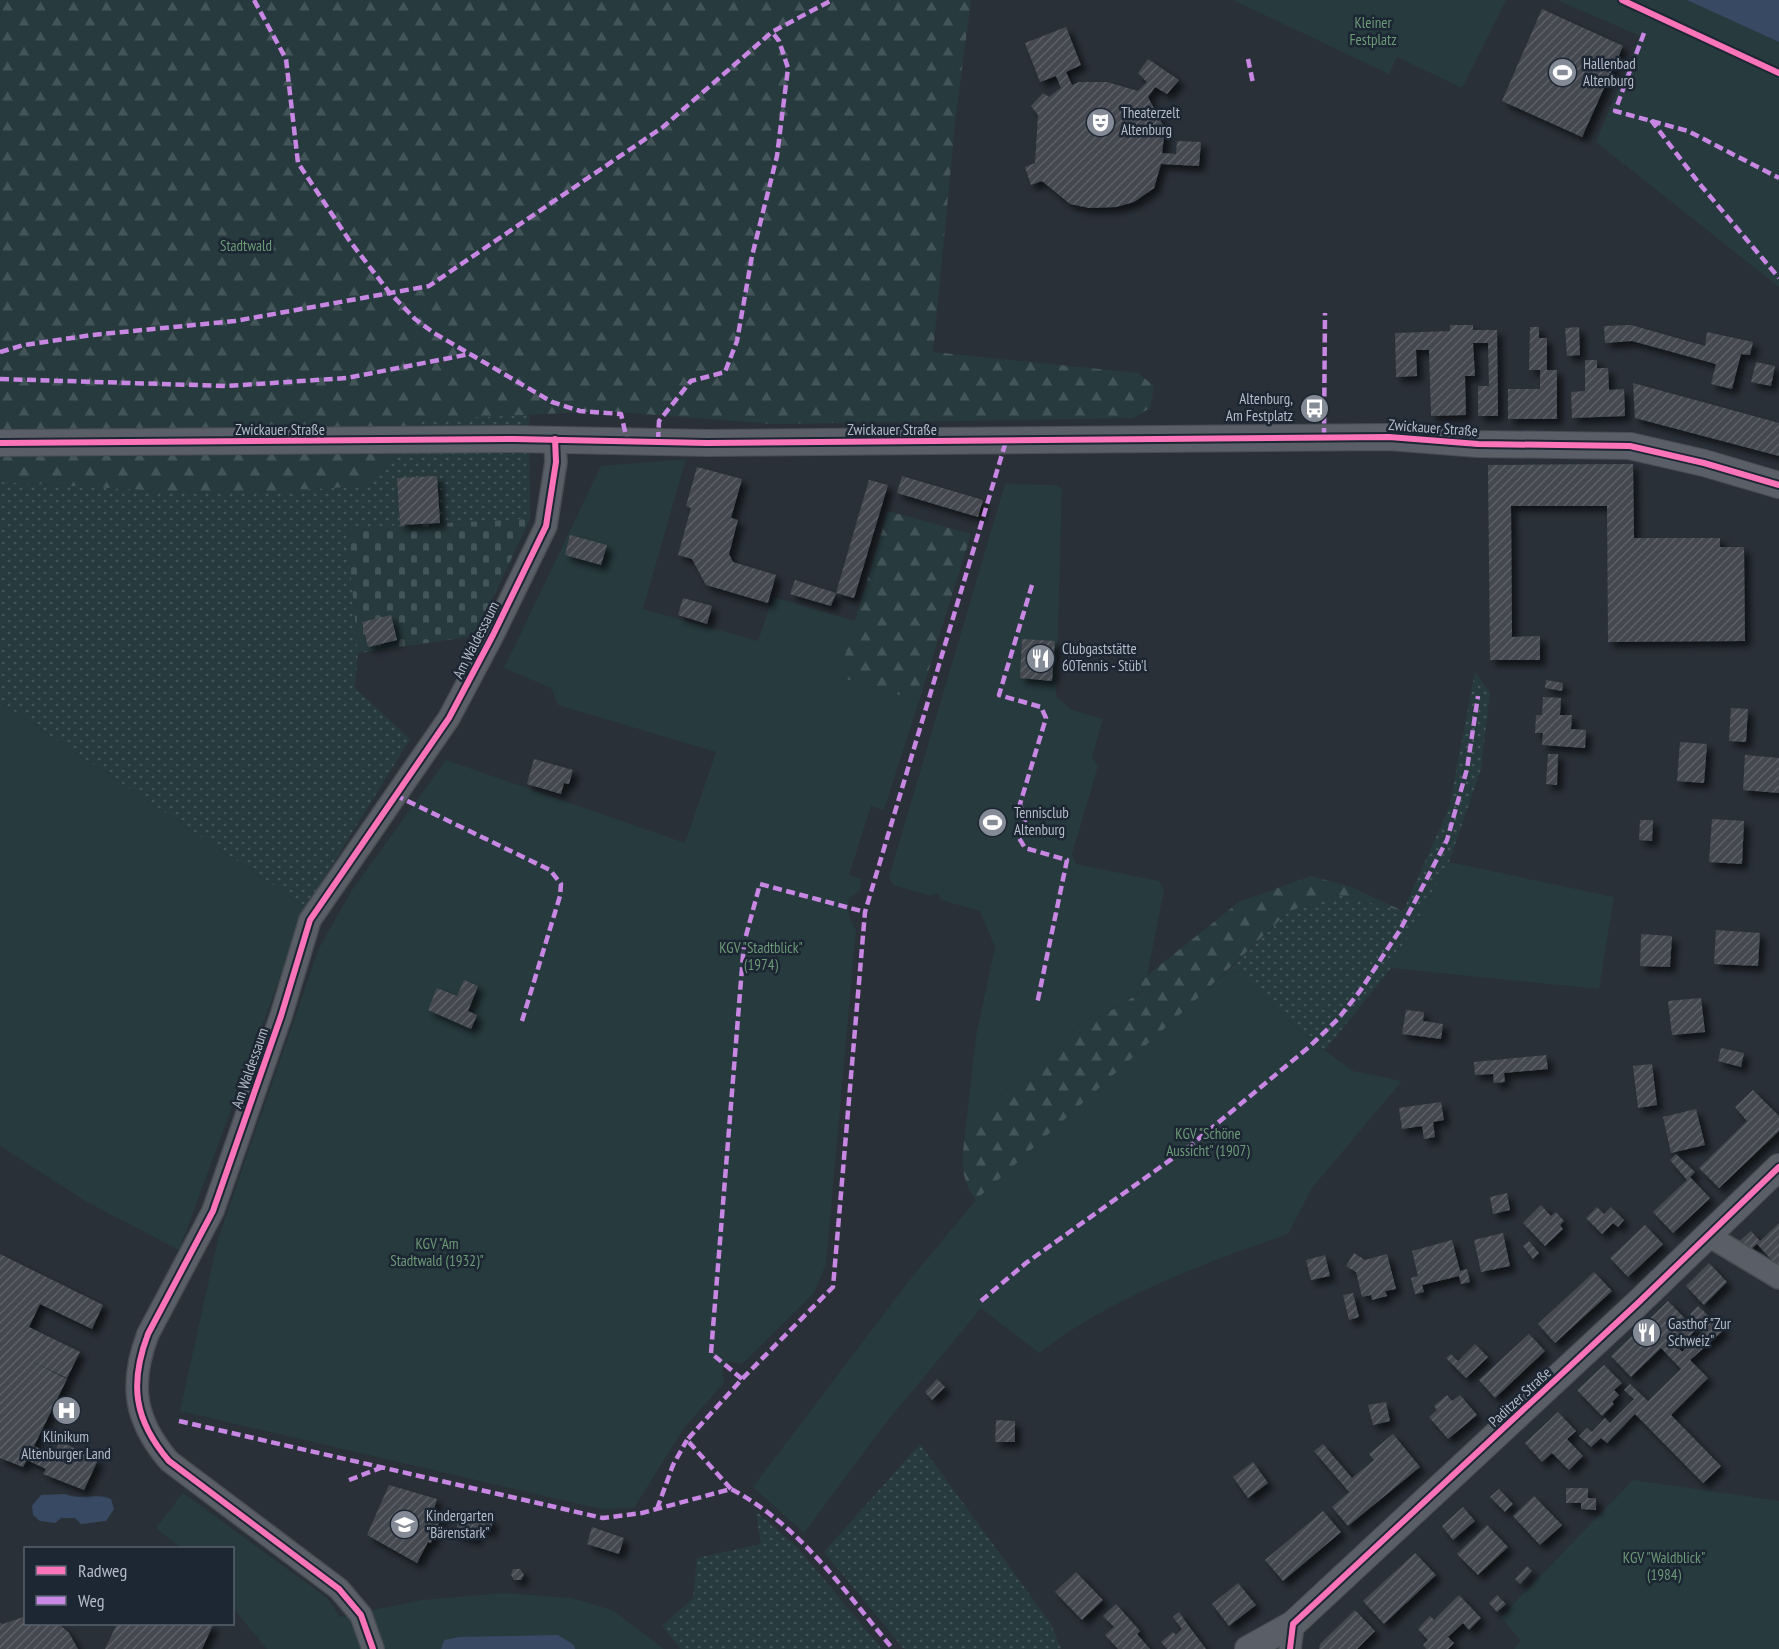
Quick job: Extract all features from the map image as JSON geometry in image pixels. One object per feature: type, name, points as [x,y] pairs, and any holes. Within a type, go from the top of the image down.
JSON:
[{"type":"street","name":"Zwickauer Straße","points":[[0,443],[555,439],[707,443],[1369,437],[1478,444],[1630,446],[1694,460],[1779,485]]},
{"type":"street","name":"Am Waldessaum","points":[[373,1649],[361,1616],[339,1589],[169,1461],[152,1441],[139,1410],[136,1376],[140,1354],[148,1334],[213,1211],[281,1016],[310,920],[449,718],[493,635],[546,526],[556,462],[555,439]]},
{"type":"street","name":"Paditzer Straße","points":[[1248,1649],[1292,1636],[1779,1167]]},
{"type":"street","points":[[1709,1236],[1779,1278]]},
{"type":"green space","name":"Stadtwald","points":[[0,0],[971,0],[956,114],[933,352],[1138,373],[1154,386],[1150,408],[1133,418],[773,424],[605,411],[422,420],[367,486],[218,494],[0,482]]},
{"type":"green space","name":"Kleiner Festplatz","points":[[1233,0],[1506,0],[1462,88],[1397,57],[1389,74]]},
{"type":"green space","points":[[1557,0],[1779,0],[1779,287],[1596,142],[1640,36]]},
{"type":"green space","points":[[529,414],[530,519],[440,523],[397,478],[400,525],[347,531],[358,653],[355,688],[410,739],[306,907],[0,702],[0,482],[218,494],[367,486],[422,420]]},
{"type":"green space","name":"KGV \"Am Stadtwald (1932)\"","points":[[686,459],[643,609],[758,641],[773,597],[855,621],[839,677],[919,701],[884,810],[871,806],[849,875],[861,879],[860,891],[849,898],[849,915],[856,930],[826,1264],[814,1293],[742,1364],[729,1361],[722,1368],[724,1383],[684,1428],[634,1508],[604,1509],[583,1505],[180,1411],[218,1239],[319,948],[352,890],[446,760],[685,843],[716,752],[558,705],[551,688],[504,668],[601,466]]},
{"type":"green space","name":"Tennisclub Altenburg","points":[[1005,484],[1057,485],[1062,489],[1056,696],[1072,710],[1103,719],[1092,757],[1098,766],[1072,854],[1076,864],[1159,881],[1164,889],[1147,977],[1139,982],[1143,990],[1097,1019],[1085,1020],[966,1125],[976,1037],[995,947],[980,911],[941,900],[938,893],[931,896],[893,885],[889,877]]},
{"type":"green space","points":[[888,511],[971,534],[919,701],[838,677]]},
{"type":"green space","points":[[530,519],[475,636],[358,653],[347,530],[400,525]]},
{"type":"green space","points":[[1475,672],[1490,693],[1481,769],[1449,862],[1391,968],[1325,1050],[1304,1035],[1232,967],[1289,911],[1338,895],[1403,911],[1449,808]]},
{"type":"green space","points":[[0,702],[306,907],[179,1250],[87,1202],[0,1146]]},
{"type":"green space","points":[[1449,862],[1614,897],[1599,989],[1391,968]]},
{"type":"green space","points":[[1311,876],[1351,887],[1403,911],[1338,895],[1289,911],[1148,1046],[976,1200],[966,1182],[964,1173],[966,1125],[1085,1020],[1097,1019],[1143,991],[1139,982],[1239,902]]},
{"type":"green space","name":"KGV \"Schöne Aussicht\" (1907)","points":[[1232,967],[1304,1035],[1353,1071],[1402,1081],[1312,1188],[1288,1234],[1223,1257],[1127,1299],[1067,1333],[1039,1353],[981,1308],[885,1424],[804,1533],[753,1487],[912,1277],[976,1200]]},
{"type":"green space","points":[[920,1444],[1051,1624],[1061,1649],[904,1649],[824,1552]]},
{"type":"green space","name":"KGV \"Waldblick\" (1984)","points":[[1633,1480],[1779,1501],[1779,1649],[1514,1649],[1521,1641],[1501,1617]]},
{"type":"green space","points":[[183,1493],[327,1598],[340,1617],[422,1600],[505,1593],[571,1598],[612,1610],[664,1649],[267,1649],[234,1609],[234,1547],[180,1547],[156,1528]]},
{"type":"green space","points":[[756,1511],[796,1546],[882,1649],[681,1649],[662,1626],[693,1598],[697,1558],[761,1544]]},
{"type":"water","points":[[1687,0],[1779,0],[1779,42]]},
{"type":"water","points":[[65,1494],[78,1497],[105,1497],[111,1499],[114,1509],[106,1521],[81,1524],[75,1518],[61,1518],[55,1523],[40,1521],[33,1515],[32,1506],[41,1495]]},
{"type":"water","points":[[558,1635],[574,1645],[575,1649],[441,1649],[444,1640],[459,1637]]},
{"type":"building","name":"Hallenbad Altenburg","points":[[1542,9],[1623,46],[1582,137],[1502,101]]},
{"type":"building","name":"Theaterzelt Altenburg","points":[[1066,27],[1081,65],[1066,72],[1072,85],[1079,82],[1107,82],[1138,91],[1147,82],[1138,73],[1148,59],[1179,80],[1167,94],[1155,87],[1148,97],[1165,129],[1162,153],[1176,154],[1177,141],[1201,142],[1199,166],[1161,164],[1154,188],[1134,202],[1116,207],[1089,208],[1070,204],[1042,181],[1031,185],[1025,167],[1035,163],[1038,115],[1031,106],[1043,93],[1049,97],[1061,88],[1056,76],[1040,82],[1025,43]]},
{"type":"building","points":[[1450,325],[1473,325],[1473,330],[1497,330],[1498,416],[1478,416],[1478,386],[1489,386],[1488,343],[1473,343],[1475,376],[1465,376],[1466,415],[1431,416],[1429,350],[1416,350],[1417,376],[1396,377],[1395,333],[1450,331]]},
{"type":"building","points":[[1631,325],[1705,346],[1707,332],[1753,342],[1750,355],[1741,354],[1732,389],[1711,384],[1716,364],[1632,341],[1605,343],[1604,326]]},
{"type":"building","points":[[1530,327],[1539,327],[1539,338],[1547,338],[1547,370],[1557,370],[1557,419],[1508,419],[1508,389],[1540,389],[1540,370],[1529,370]]},
{"type":"building","points":[[1579,327],[1580,355],[1567,356],[1565,328]]},
{"type":"building","points":[[1585,360],[1597,360],[1597,368],[1608,368],[1609,390],[1624,389],[1625,416],[1572,418],[1571,392],[1585,391]]},
{"type":"building","points":[[1756,362],[1775,366],[1771,386],[1751,382]]},
{"type":"building","points":[[1633,383],[1779,423],[1779,456],[1635,418]]},
{"type":"building","points":[[1633,464],[1634,538],[1720,538],[1720,547],[1744,547],[1745,641],[1608,642],[1607,506],[1511,506],[1512,637],[1540,636],[1540,660],[1490,660],[1488,465]]},
{"type":"building","points":[[697,467],[742,479],[731,518],[738,520],[729,554],[733,562],[776,575],[768,603],[706,585],[692,559],[678,555],[691,508],[686,506]]},
{"type":"building","points":[[437,476],[440,523],[400,525],[397,478]]},
{"type":"building","points":[[902,476],[983,500],[978,517],[897,493]]},
{"type":"building","points":[[869,480],[888,485],[854,598],[836,593]]},
{"type":"building","points":[[570,535],[607,545],[601,565],[565,555]]},
{"type":"building","points":[[795,580],[836,593],[831,606],[790,594]]},
{"type":"building","points":[[683,598],[712,606],[707,624],[678,615]]},
{"type":"building","points":[[391,615],[397,640],[368,647],[362,622]]},
{"type":"building","points":[[1022,639],[1055,641],[1052,681],[1020,678]]},
{"type":"building","points":[[1546,680],[1563,683],[1562,691],[1545,688]]},
{"type":"building","points":[[1543,697],[1561,698],[1560,715],[1572,715],[1571,729],[1586,730],[1585,748],[1542,745],[1543,733],[1535,733],[1536,715],[1542,715]]},
{"type":"building","points":[[1731,708],[1748,709],[1746,742],[1729,741]]},
{"type":"building","points":[[1680,742],[1707,744],[1704,783],[1677,781]]},
{"type":"building","points":[[1548,754],[1558,754],[1557,785],[1546,784]]},
{"type":"building","points":[[1745,755],[1779,758],[1779,793],[1743,790]]},
{"type":"building","points":[[534,759],[573,770],[569,784],[564,783],[561,794],[527,784]]},
{"type":"building","points":[[1712,819],[1744,821],[1742,864],[1709,862]]},
{"type":"building","points":[[1640,820],[1653,820],[1652,841],[1639,840]]},
{"type":"building","points":[[1716,930],[1760,933],[1758,966],[1714,964]]},
{"type":"building","points":[[1641,934],[1672,936],[1670,967],[1640,966]]},
{"type":"building","points":[[464,980],[478,986],[468,1011],[477,1015],[471,1029],[428,1010],[437,988],[457,996]]},
{"type":"building","points":[[1701,998],[1705,1032],[1672,1035],[1668,1001]]},
{"type":"building","points":[[1406,1010],[1424,1012],[1423,1021],[1443,1024],[1441,1039],[1402,1034]]},
{"type":"building","points":[[1721,1048],[1744,1053],[1741,1067],[1718,1061]]},
{"type":"building","points":[[1546,1055],[1548,1069],[1504,1073],[1505,1082],[1494,1083],[1493,1074],[1475,1075],[1474,1062]]},
{"type":"building","points":[[1652,1064],[1657,1105],[1638,1108],[1633,1066]]},
{"type":"building","points":[[1753,1090],[1779,1116],[1779,1131],[1719,1188],[1699,1168],[1747,1121],[1735,1107]]},
{"type":"building","points":[[1441,1102],[1444,1120],[1433,1122],[1435,1137],[1424,1139],[1422,1126],[1402,1129],[1399,1108]]},
{"type":"building","points":[[1696,1109],[1705,1145],[1671,1153],[1663,1117]]},
{"type":"building","points":[[1676,1154],[1695,1172],[1690,1177],[1710,1198],[1673,1233],[1653,1212],[1687,1180],[1670,1160]]},
{"type":"building","points":[[1507,1193],[1510,1210],[1493,1214],[1490,1197]]},
{"type":"building","points":[[1541,1205],[1551,1216],[1556,1212],[1564,1221],[1560,1225],[1563,1229],[1545,1246],[1523,1223]]},
{"type":"building","points":[[1597,1207],[1604,1214],[1611,1207],[1624,1220],[1618,1227],[1613,1223],[1602,1234],[1586,1218]]},
{"type":"building","points":[[1779,1223],[1779,1268],[1757,1244],[1749,1251],[1737,1243],[1751,1231],[1760,1241]]},
{"type":"building","points":[[1645,1225],[1663,1244],[1628,1277],[1610,1258]]},
{"type":"building","points":[[1503,1233],[1510,1266],[1481,1272],[1474,1240]]},
{"type":"building","points":[[1452,1240],[1460,1271],[1467,1269],[1470,1282],[1461,1284],[1459,1276],[1422,1285],[1424,1292],[1415,1294],[1411,1278],[1418,1276],[1412,1251]]},
{"type":"building","points":[[1529,1241],[1539,1253],[1533,1259],[1523,1246]]},
{"type":"building","points":[[1354,1253],[1365,1260],[1387,1254],[1396,1289],[1385,1291],[1387,1296],[1372,1300],[1371,1295],[1362,1297],[1356,1272],[1346,1266]]},
{"type":"building","points":[[0,1254],[103,1305],[92,1329],[40,1304],[29,1327],[80,1352],[67,1378],[29,1360],[67,1379],[34,1446],[53,1455],[60,1441],[98,1460],[84,1490],[43,1474],[46,1469],[27,1460],[23,1467],[0,1458]]},
{"type":"building","points":[[1325,1255],[1330,1276],[1311,1280],[1306,1260]]},
{"type":"building","points":[[1709,1263],[1727,1282],[1704,1305],[1686,1286]]},
{"type":"building","points":[[1594,1272],[1612,1291],[1555,1343],[1538,1324]]},
{"type":"building","points":[[1353,1293],[1359,1317],[1349,1320],[1343,1295]]},
{"type":"building","points":[[1668,1301],[1696,1330],[1678,1347],[1682,1352],[1705,1329],[1690,1314],[1698,1306],[1724,1330],[1690,1360],[1708,1378],[1671,1415],[1721,1466],[1703,1483],[1635,1414],[1607,1443],[1601,1438],[1591,1447],[1579,1436],[1587,1428],[1592,1432],[1605,1418],[1610,1423],[1634,1399],[1624,1390],[1630,1384],[1648,1401],[1681,1369],[1661,1348],[1631,1377],[1611,1356]]},
{"type":"building","points":[[1529,1334],[1545,1351],[1495,1398],[1479,1380]]},
{"type":"building","points":[[1475,1344],[1488,1357],[1466,1378],[1446,1358],[1451,1354],[1458,1361]]},
{"type":"building","points":[[1604,1365],[1622,1383],[1614,1390],[1619,1395],[1612,1402],[1614,1404],[1602,1416],[1577,1390]]},
{"type":"building","points":[[937,1379],[945,1387],[932,1400],[925,1392]]},
{"type":"building","points":[[1447,1395],[1452,1401],[1460,1395],[1477,1415],[1448,1439],[1429,1417],[1437,1410],[1434,1406]]},
{"type":"building","points":[[1386,1402],[1390,1421],[1373,1425],[1368,1405]]},
{"type":"building","points":[[1558,1412],[1576,1431],[1567,1439],[1583,1456],[1569,1470],[1552,1453],[1542,1462],[1525,1443]]},
{"type":"building","points":[[996,1420],[1015,1421],[1015,1442],[995,1442]]},
{"type":"building","points":[[1393,1434],[1420,1467],[1348,1526],[1332,1507],[1349,1492],[1314,1451],[1323,1444],[1352,1478],[1374,1460],[1369,1454]]},
{"type":"building","points":[[1253,1462],[1268,1483],[1248,1498],[1233,1477]]},
{"type":"building","name":"Kindergarten \"Bärenstark\"","points":[[389,1485],[437,1499],[433,1512],[442,1515],[431,1543],[428,1542],[417,1563],[367,1535]]},
{"type":"building","points":[[1566,1488],[1588,1488],[1588,1498],[1596,1498],[1596,1510],[1581,1509],[1581,1503],[1566,1503]]},
{"type":"building","points":[[1499,1489],[1513,1504],[1505,1512],[1490,1497]]},
{"type":"building","points":[[1534,1496],[1562,1525],[1540,1545],[1513,1516]]},
{"type":"building","points":[[1463,1507],[1475,1521],[1453,1540],[1442,1526]]},
{"type":"building","points":[[461,1511],[493,1520],[490,1532],[479,1529],[476,1540],[455,1534]]},
{"type":"building","points":[[1323,1511],[1341,1532],[1283,1581],[1265,1560]]},
{"type":"building","points":[[1487,1525],[1508,1547],[1478,1575],[1457,1554]]},
{"type":"building","points":[[592,1527],[624,1538],[619,1554],[587,1544]]},
{"type":"building","points":[[1415,1553],[1436,1575],[1384,1624],[1363,1601]]},
{"type":"building","points":[[1527,1566],[1532,1571],[1520,1584],[1515,1579]]},
{"type":"building","points":[[513,1569],[520,1569],[524,1575],[521,1580],[514,1580],[511,1575]]},
{"type":"building","points":[[1076,1572],[1103,1600],[1082,1620],[1055,1592]]},
{"type":"building","points":[[1238,1583],[1256,1605],[1229,1626],[1212,1604]]},
{"type":"building","points":[[1459,1595],[1481,1618],[1469,1630],[1463,1623],[1448,1637],[1454,1643],[1448,1649],[1426,1649],[1423,1645],[1428,1640],[1418,1629],[1430,1616],[1434,1620]]},
{"type":"building","points":[[1497,1595],[1506,1604],[1497,1612],[1489,1603]]},
{"type":"building","points":[[1116,1604],[1140,1631],[1137,1634],[1150,1649],[1118,1649],[1105,1635],[1114,1627],[1103,1616]]},
{"type":"building","points":[[1355,1610],[1375,1631],[1357,1649],[1319,1649],[1320,1644]]},
{"type":"building","points":[[1179,1612],[1206,1649],[1167,1649],[1161,1642],[1173,1632],[1176,1635],[1182,1629],[1173,1617]]},
{"type":"building","points":[[24,1617],[24,1625],[60,1625],[69,1633],[78,1649],[0,1649],[0,1623]]},
{"type":"building","points":[[117,1625],[213,1625],[202,1649],[105,1649]]},
{"type":"marked path","points":[[254,0],[286,59],[298,163],[349,240],[389,292],[415,319],[434,333],[552,402],[580,411],[621,414],[627,440]]},
{"type":"marked path","points":[[0,352],[24,345],[92,335],[235,321],[429,286],[663,127],[772,32],[832,0]]},
{"type":"marked path","points":[[658,441],[659,421],[691,381],[725,372],[737,341],[752,256],[777,156],[788,68],[779,41],[772,32]]},
{"type":"marked path","points":[[1644,33],[1615,111],[1688,131],[1779,178]]},
{"type":"marked path","points":[[1248,59],[1253,83]]},
{"type":"marked path","points":[[1651,120],[1698,182],[1779,278]]},
{"type":"marked path","points":[[1324,437],[1325,313]]},
{"type":"marked path","points":[[0,379],[227,386],[347,378],[470,354]]},
{"type":"marked path","points":[[731,1489],[687,1440],[742,1379],[833,1287],[865,912],[1006,441]]},
{"type":"marked path","points":[[1032,585],[999,695],[1041,707],[1046,718],[1020,804],[1025,820],[1019,838],[1025,848],[1067,860],[1037,1004]]},
{"type":"marked path","points":[[981,1301],[1026,1263],[1190,1146],[1309,1047],[1338,1019],[1360,991],[1400,930],[1447,840],[1467,769],[1478,696]]},
{"type":"marked path","points":[[395,795],[550,870],[561,884],[560,896],[522,1021]]},
{"type":"marked path","points":[[742,1379],[711,1353],[744,943],[760,884],[865,912]]},
{"type":"marked path","points":[[179,1421],[603,1518],[642,1513],[731,1489],[756,1504],[800,1540],[893,1649]]},
{"type":"marked path","points":[[657,1509],[673,1465],[687,1440]]},
{"type":"marked path","points":[[349,1480],[383,1467]]},
{"type":"cycle path","points":[[1622,0],[1779,73]]},
{"type":"cycle path","points":[[0,443],[514,439],[707,443],[1389,437],[1478,444],[1630,446],[1704,463],[1779,485]]},
{"type":"cycle path","points":[[373,1649],[361,1615],[339,1589],[169,1461],[157,1446],[142,1416],[138,1401],[138,1369],[148,1334],[213,1211],[281,1016],[310,920],[449,718],[493,635],[546,526],[556,462],[555,439]]},
{"type":"cycle path","points":[[1290,1649],[1293,1624],[1639,1302],[1779,1167]]},
{"type":"place","name":"Hallenbad Altenburg","points":[[1562,73]]},
{"type":"place","name":"Theaterzelt Altenburg","points":[[1100,122]]},
{"type":"place","name":"Altenburg, Am Festplatz","points":[[1314,408]]},
{"type":"place","name":"Clubgaststätte 60Tennis - Stüb'l","points":[[1041,658]]},
{"type":"place","name":"Tennisclub Altenburg","points":[[993,822]]},
{"type":"place","name":"Gasthof \"Zur Schweiz\"","points":[[1647,1333]]},
{"type":"place","name":"Klinikum Altenburger Land","points":[[66,1410]]},
{"type":"place","name":"Kindergarten \"Bärenstark\"","points":[[405,1525]]},
{"type":"park label","name":"KGV \"Stadtblick\" (1974)","points":[[761,956]]}]
